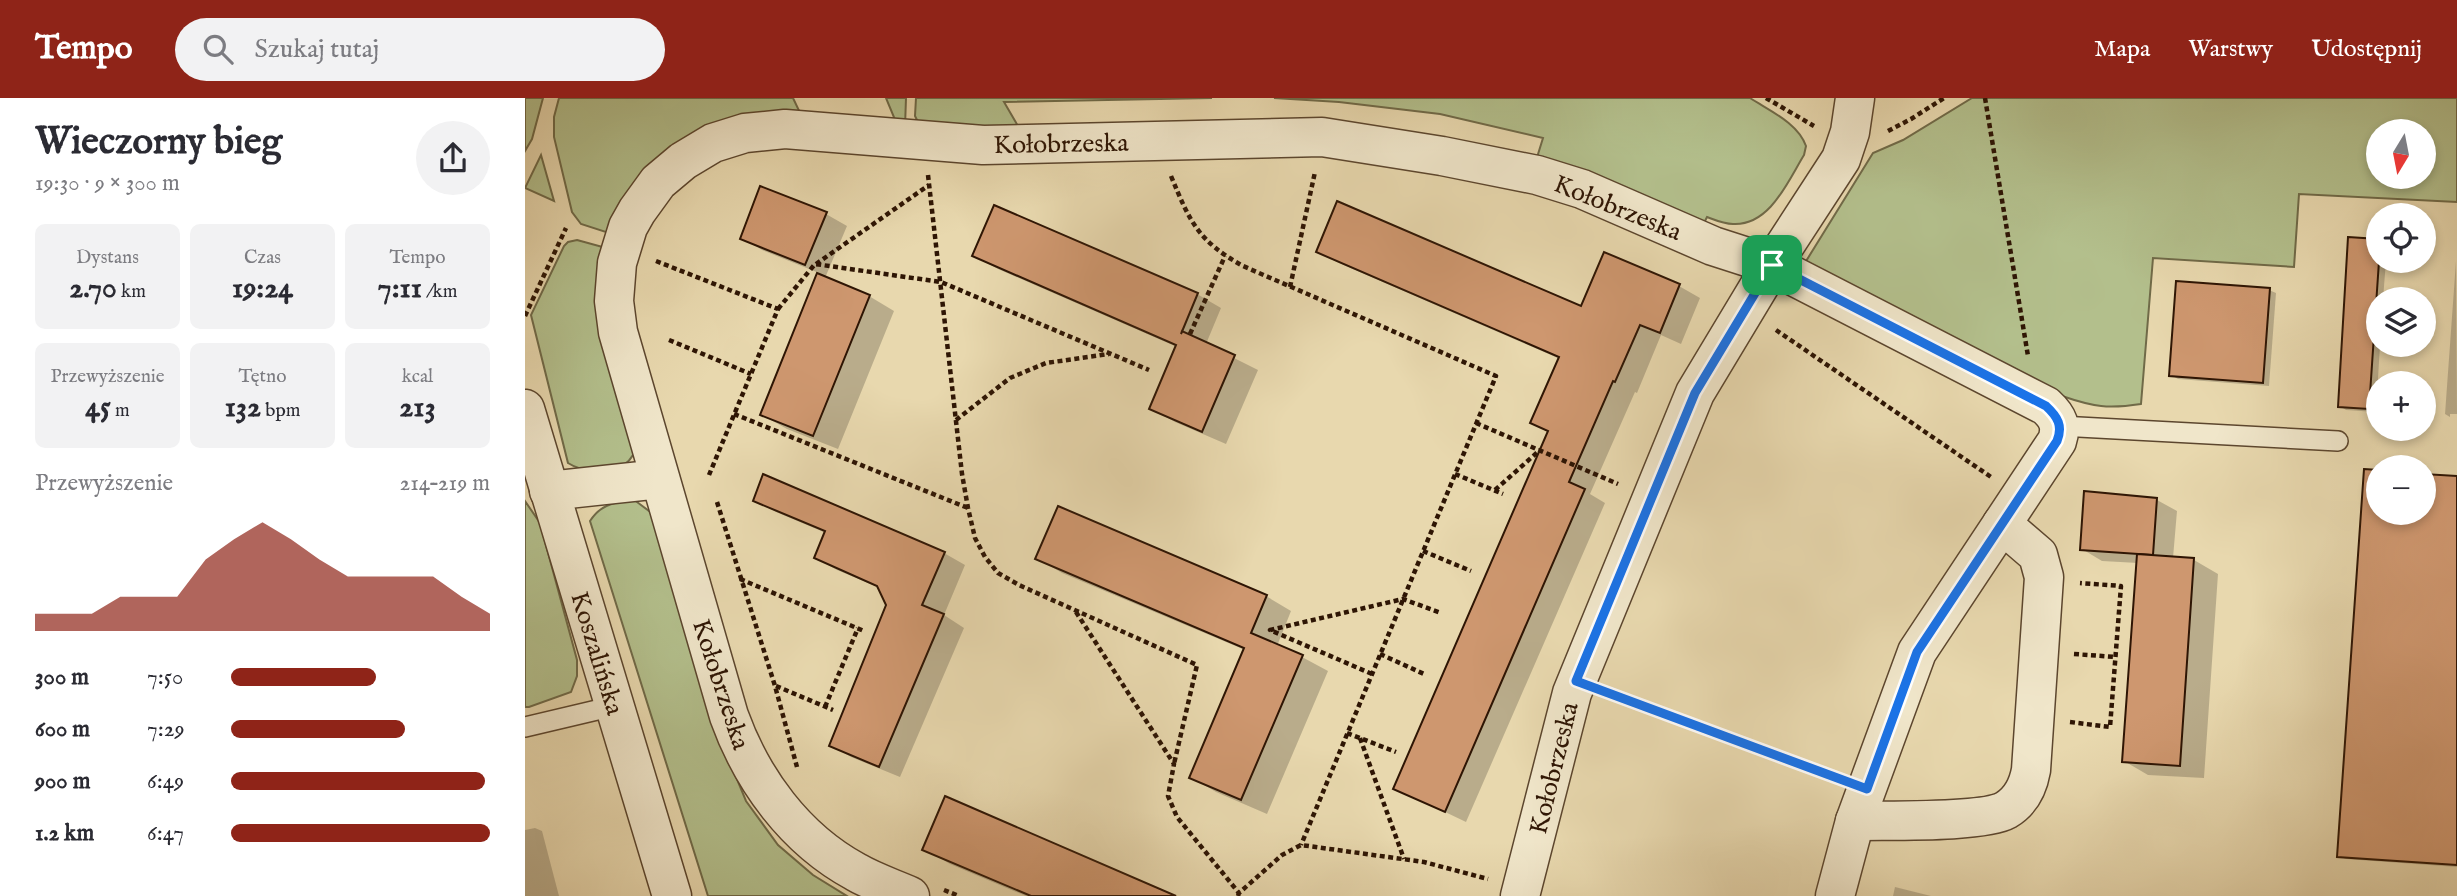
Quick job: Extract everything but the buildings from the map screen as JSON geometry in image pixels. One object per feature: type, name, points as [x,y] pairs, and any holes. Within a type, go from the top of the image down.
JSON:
[{"type":"street","name":"Kołobrzeska","points":[[1509,889],[1576,681],[1695,393],[1772,265],[1841,159],[1850,132],[1855,98]]},
{"type":"street","name":"Kołobrzeska","points":[[924,891],[857,873],[835,859],[790,820],[751,767],[729,716],[618,332],[614,301],[617,263],[628,227],[641,204],[670,170],[713,143],[745,133],[785,130],[983,145],[1322,137],[1371,143],[1537,175],[1582,189],[1713,246],[1772,265],[2046,406],[2060,426]]},
{"type":"street","name":"Koszalińska","points":[[527,425],[671,896]]},
{"type":"street","points":[[1835,896],[1861,805],[1917,652],[2057,441],[2060,426]]},
{"type":"street","points":[[549,491],[660,479]]},
{"type":"street","points":[[1861,805],[1993,815],[2014,804],[2024,792],[2031,770],[2044,577],[2043,565],[2011,510]]},
{"type":"lane","points":[[2060,426],[2338,441]]},
{"type":"lane","points":[[525,727],[614,706]]},
{"type":"path","points":[[1985,98],[2031,371],[2020,393]]},
{"type":"path","points":[[1290,287],[1316,170]]},
{"type":"path","points":[[1168,171],[1188,218],[1203,239],[1225,256],[1496,376],[1301,845]]},
{"type":"path","points":[[928,172],[956,420],[968,508],[975,538],[998,573],[1197,666],[1168,796],[1177,817],[1238,894],[1282,855],[1301,845],[1424,862],[1509,889]]},
{"type":"path","points":[[709,475],[778,309],[815,264],[930,184]]},
{"type":"path","points":[[525,316],[566,228]]},
{"type":"path","points":[[1190,334],[1225,256]]},
{"type":"path","points":[[655,261],[778,309]]},
{"type":"path","points":[[815,264],[940,282],[1149,370]]},
{"type":"path","points":[[1745,309],[2011,510]]},
{"type":"path","points":[[669,340],[751,374]]},
{"type":"path","points":[[956,420],[1010,378],[1046,363],[1110,354]]},
{"type":"path","points":[[734,414],[968,508]]},
{"type":"path","points":[[1476,423],[1651,498]]},
{"type":"path","points":[[1495,490],[1541,450]]},
{"type":"path","points":[[1455,474],[1503,494]]},
{"type":"path","points":[[717,502],[775,686],[799,773]]},
{"type":"path","points":[[1423,551],[1471,571]]},
{"type":"path","points":[[740,579],[861,630],[825,707]]},
{"type":"path","points":[[2060,722],[2110,727],[2120,586],[2073,583]]},
{"type":"path","points":[[1372,674],[1270,630],[1403,599],[1441,613]]},
{"type":"path","points":[[1075,611],[1174,764]]},
{"type":"path","points":[[2066,653],[2115,657]]},
{"type":"path","points":[[1380,654],[1424,674]]},
{"type":"path","points":[[1576,681],[1861,805]]},
{"type":"path","points":[[775,686],[833,710]]},
{"type":"path","points":[[1347,733],[1396,752]]},
{"type":"path","points":[[1360,738],[1405,859]]},
{"type":"path","points":[[924,891],[959,896]]},
{"type":"green space","points":[[525,98],[543,98],[532,139],[525,151]]},
{"type":"green space","points":[[559,98],[793,98],[803,119],[761,119],[615,235],[581,224],[572,212],[554,137],[554,117]]},
{"type":"green space","points":[[886,98],[906,98],[905,127],[898,127]]},
{"type":"green space","points":[[916,98],[1212,98],[1004,102],[1022,133],[921,128],[915,116]]},
{"type":"green space","points":[[1274,98],[1750,98],[1790,124],[1806,146],[1804,155],[1791,177],[1768,210],[1746,223],[1730,224],[1707,217],[1702,227],[1535,164],[1543,138],[1440,114],[1339,102]]},
{"type":"green space","points":[[1972,98],[2457,98],[2457,202],[2299,194],[2294,267],[2153,258],[2141,404],[2101,406],[2062,396],[1803,266],[1873,153],[1903,140]]},
{"type":"green space","points":[[541,155],[554,201],[525,188]]},
{"type":"green space","points":[[577,240],[610,249],[636,449],[625,464],[607,470],[586,470],[568,463],[531,315],[564,246]]},
{"type":"green space","points":[[633,499],[653,514],[717,731],[746,801],[778,845],[813,875],[847,896],[708,896],[590,521],[603,508]]},
{"type":"green space","points":[[525,501],[540,523],[577,660],[577,676],[571,692],[529,707],[525,707]]},
{"type":"route","points":[[1772,265],[2046,406],[2058,419],[2060,426],[2057,441],[1917,652],[1867,789],[1576,681],[1695,393],[1772,265]]}]
